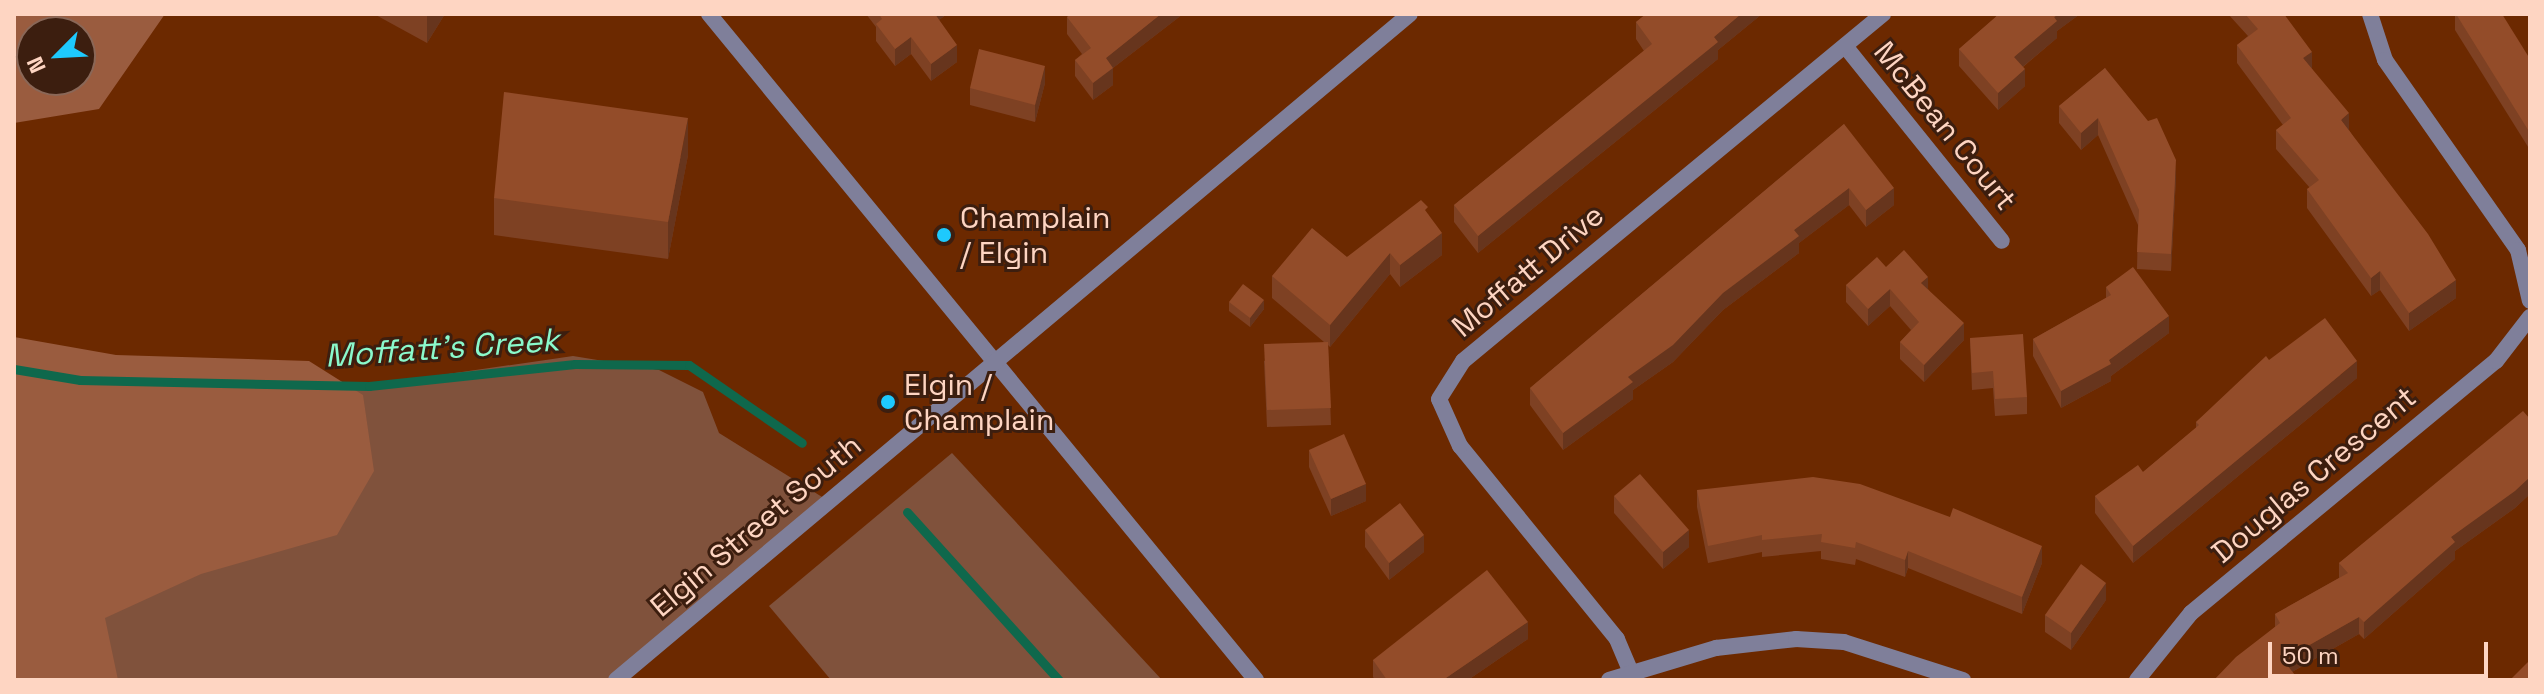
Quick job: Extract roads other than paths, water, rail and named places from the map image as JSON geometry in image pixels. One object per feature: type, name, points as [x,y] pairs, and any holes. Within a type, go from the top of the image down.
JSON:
[{"type":"street","points":[[709,14],[997,359],[1256,680]]},
{"type":"street","name":"Elgin Street South","points":[[616,680],[1410,14]]},
{"type":"street","name":"Moffatt Drive","points":[[1630,670],[1617,639],[1460,446],[1439,399],[1463,361],[1883,14]]},
{"type":"street","points":[[2370,14],[2385,60],[2518,250],[2530,301]]},
{"type":"street","name":"McBean Court","points":[[1845,46],[2002,241]]},
{"type":"street","name":"Douglas Crescent","points":[[2137,680],[2191,613],[2496,361],[2530,317]]},
{"type":"street","points":[[1609,680],[1630,670],[1716,648],[1796,639],[1844,642],[1963,680]]},
{"type":"waterway","name":"Moffatt's Creek","points":[[14,369],[80,380],[369,386],[575,364],[689,365],[802,443]]},
{"type":"waterway","name":"Moffatt's Creek","points":[[907,512],[1059,680]]},
{"type":"place","name":"Champlain / Elgin","points":[[944,235]]},
{"type":"place","name":"Elgin / Champlain","points":[[888,402]]}]
